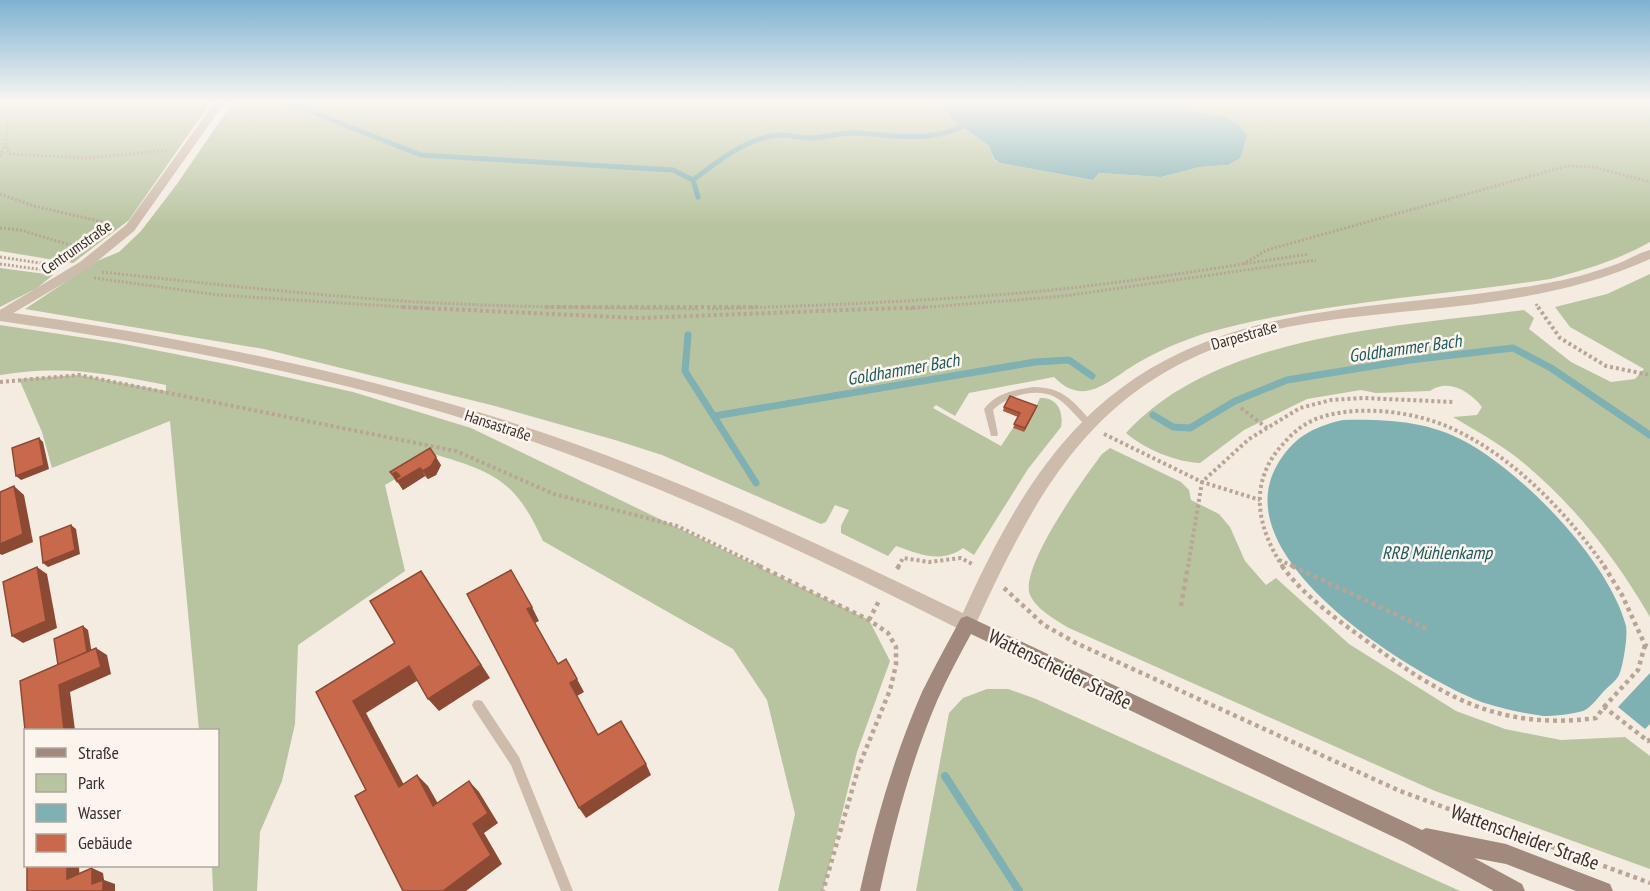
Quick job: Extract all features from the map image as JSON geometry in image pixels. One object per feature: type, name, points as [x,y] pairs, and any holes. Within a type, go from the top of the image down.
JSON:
[{"type":"main road","name":"Wattenscheider Straße","points":[[967,624],[1043,663],[1411,835],[1515,891]]},
{"type":"main road","points":[[870,891],[878,852],[903,767],[930,696],[967,624]]},
{"type":"main road","name":"Wattenscheider Straße","points":[[1411,835],[1506,854],[1603,891]]},
{"type":"street","name":"Centrumstraße","points":[[0,316],[73,271],[130,228],[189,146]]},
{"type":"street","name":"Darpestraße","points":[[967,624],[988,573],[1032,497],[1061,456],[1089,424],[1130,387],[1152,373],[1207,345],[1253,330],[1322,317],[1526,292],[1592,278],[1650,254]]},
{"type":"street","name":"Hansastraße","points":[[0,316],[127,335],[339,379],[455,410],[523,432],[659,484],[813,548],[967,624]]},
{"type":"lane","points":[[994,434],[988,409],[1001,396],[1040,388],[1065,399],[1089,424]]},
{"type":"lane","points":[[478,705],[514,761],[567,891]]},
{"type":"path","points":[[6,144],[9,154],[64,157],[137,155],[189,146]]},
{"type":"path","points":[[0,145],[6,144]]},
{"type":"path","points":[[0,156],[6,144]]},
{"type":"path","points":[[1240,266],[1268,250],[1567,166],[1594,167],[1621,172],[1650,182]]},
{"type":"path","points":[[0,194],[81,218],[130,228]]},
{"type":"path","points":[[0,228],[20,230],[99,253]]},
{"type":"path","points":[[0,264],[225,288],[377,300],[637,310],[888,302],[1061,289],[1240,266],[1310,254]]},
{"type":"path","points":[[0,257],[231,296],[376,306],[638,318],[890,310],[1064,296],[1316,260]]},
{"type":"path","points":[[1240,266],[1244,272]]},
{"type":"path","points":[[1526,292],[1560,338],[1606,366],[1650,375]]},
{"type":"path","points":[[0,382],[79,375],[456,451],[555,494],[677,526],[884,629],[895,643],[896,666],[890,689],[865,750],[824,891]]},
{"type":"path","points":[[1181,606],[1202,482],[1249,439],[1300,408],[1331,400],[1363,398],[1454,402]]},
{"type":"path","points":[[1241,408],[1267,428]]},
{"type":"path","points":[[1389,413],[1423,419],[1450,428],[1485,448],[1555,508],[1615,580],[1648,646],[1638,670],[1596,718],[1551,722],[1498,713],[1464,701],[1396,663],[1309,595],[1288,574],[1279,560],[1263,523],[1260,500],[1260,482],[1264,472],[1286,438],[1312,420],[1337,414],[1389,413]]},
{"type":"path","points":[[1089,424],[1108,438],[1202,482],[1260,500]]},
{"type":"path","name":"Wattenscheider Straße","points":[[887,585],[903,558],[929,562],[961,558],[988,573],[1044,625],[1076,643],[1400,790],[1650,883]]},
{"type":"path","points":[[1279,560],[1427,628]]},
{"type":"path","points":[[1605,707],[1648,741],[1650,739]]},
{"type":"green space","points":[[0,144],[182,144],[129,220],[73,263],[0,251]]},
{"type":"green space","points":[[205,144],[986,144],[989,146],[994,160],[1000,163],[1093,180],[1099,173],[1161,177],[1200,167],[1228,165],[1200,144],[1650,144],[1650,242],[1601,264],[1550,279],[1331,307],[1245,323],[1203,334],[1156,353],[1109,382],[1088,391],[1077,391],[1054,377],[969,393],[955,416],[936,405],[933,408],[1001,446],[1013,428],[1024,432],[1040,398],[1051,400],[1058,406],[1062,421],[1061,427],[1028,469],[974,555],[963,548],[955,553],[938,557],[896,546],[888,556],[841,533],[841,526],[849,510],[835,505],[826,522],[821,524],[662,455],[615,440],[495,406],[264,349],[25,309],[97,261],[119,252],[141,231]]},
{"type":"green space","points":[[0,268],[53,275],[37,288],[0,307]]},
{"type":"green space","points":[[1650,274],[1650,617],[1624,575],[1562,498],[1518,458],[1453,417],[1477,415],[1482,407],[1459,388],[1444,386],[1430,391],[1376,393],[1361,390],[1307,399],[1244,430],[1200,463],[1161,454],[1126,433],[1164,400],[1209,374],[1259,355],[1312,340],[1367,330],[1524,310],[1534,318],[1529,329],[1571,362],[1611,382],[1635,379],[1644,369],[1570,327],[1555,307],[1607,294]]},
{"type":"green space","points":[[0,325],[119,343],[353,392],[471,428],[869,620],[890,661],[857,752],[823,891],[778,891],[795,814],[767,700],[733,649],[543,541],[523,505],[502,483],[475,468],[437,455],[385,485],[405,571],[298,645],[295,724],[282,781],[260,832],[257,891],[213,891],[212,867],[219,867],[219,729],[199,729],[170,421],[52,468],[42,432],[19,379],[79,375],[166,391],[166,385],[83,372],[44,371],[0,375]]},
{"type":"green space","points":[[1110,448],[1181,482],[1189,490],[1191,500],[1219,514],[1230,527],[1245,561],[1266,585],[1276,578],[1349,644],[1456,711],[1505,729],[1561,740],[1625,737],[1650,756],[1650,869],[1435,791],[1069,628],[1047,614],[1030,595],[1029,582],[1034,565],[1068,502],[1102,454]]},
{"type":"green space","points":[[987,689],[1008,689],[1036,699],[1460,891],[916,891],[949,713],[963,698]]},
{"type":"water","points":[[986,144],[1245,144],[1240,158],[1228,165],[1200,167],[1161,177],[1099,173],[1093,180],[1000,163],[994,159]]},
{"type":"water","name":"RRB Mühlenkamp","points":[[1343,420],[1406,423],[1452,435],[1489,456],[1513,475],[1561,522],[1602,574],[1617,601],[1626,626],[1625,651],[1619,675],[1589,707],[1574,713],[1543,716],[1493,706],[1448,687],[1371,639],[1333,608],[1300,575],[1277,539],[1268,503],[1276,467],[1289,448],[1304,435],[1322,426]]},
{"type":"water","points":[[1650,673],[1650,724],[1645,729],[1618,707]]},
{"type":"building","points":[[1010,396],[1037,406],[1025,428],[1014,424],[1020,413],[1004,407]]},
{"type":"building","points":[[39,438],[44,465],[16,476],[12,448]]},
{"type":"building","points":[[430,448],[436,457],[431,466],[423,471],[420,468],[398,481],[396,479],[400,476],[396,472],[392,474],[390,472]]},
{"type":"building","points":[[14,486],[23,534],[0,544],[0,492]]},
{"type":"building","points":[[71,525],[75,550],[43,563],[40,537]]},
{"type":"building","points":[[37,567],[46,621],[12,636],[3,582]]},
{"type":"building","points":[[511,570],[532,607],[527,609],[558,664],[566,659],[577,679],[570,683],[598,735],[621,721],[646,764],[579,808],[467,594]]},
{"type":"building","points":[[421,571],[481,665],[428,699],[409,666],[353,701],[399,787],[417,775],[433,806],[469,781],[488,813],[473,824],[491,855],[443,891],[403,891],[355,796],[366,790],[316,692],[395,643],[370,601]]},
{"type":"building","points":[[83,626],[87,652],[58,665],[54,639]]},
{"type":"building","points":[[96,648],[101,667],[59,685],[64,729],[25,729],[20,681]]},
{"type":"building","points":[[27,867],[67,867],[67,879],[92,868],[92,884],[103,880],[103,891],[27,891]]},
{"type":"waterway","name":"Goldhammer Bach","points":[[392,144],[421,155],[673,170],[693,180]]},
{"type":"waterway","name":"Goldhammer Bach","points":[[693,180],[732,152],[748,144]]},
{"type":"waterway","name":"Goldhammer Bach","points":[[693,180],[698,197]]},
{"type":"waterway","name":"Goldhammer Bach","points":[[688,335],[685,371],[756,483]]},
{"type":"waterway","name":"Goldhammer Bach","points":[[1153,415],[1173,427],[1190,428],[1235,401],[1287,380],[1410,360],[1513,348],[1551,368],[1650,435]]},
{"type":"waterway","name":"Goldhammer Bach","points":[[714,416],[1035,362],[1069,360],[1092,376]]},
{"type":"waterway","name":"Goldhammer Bach","points":[[945,776],[1019,891]]}]
